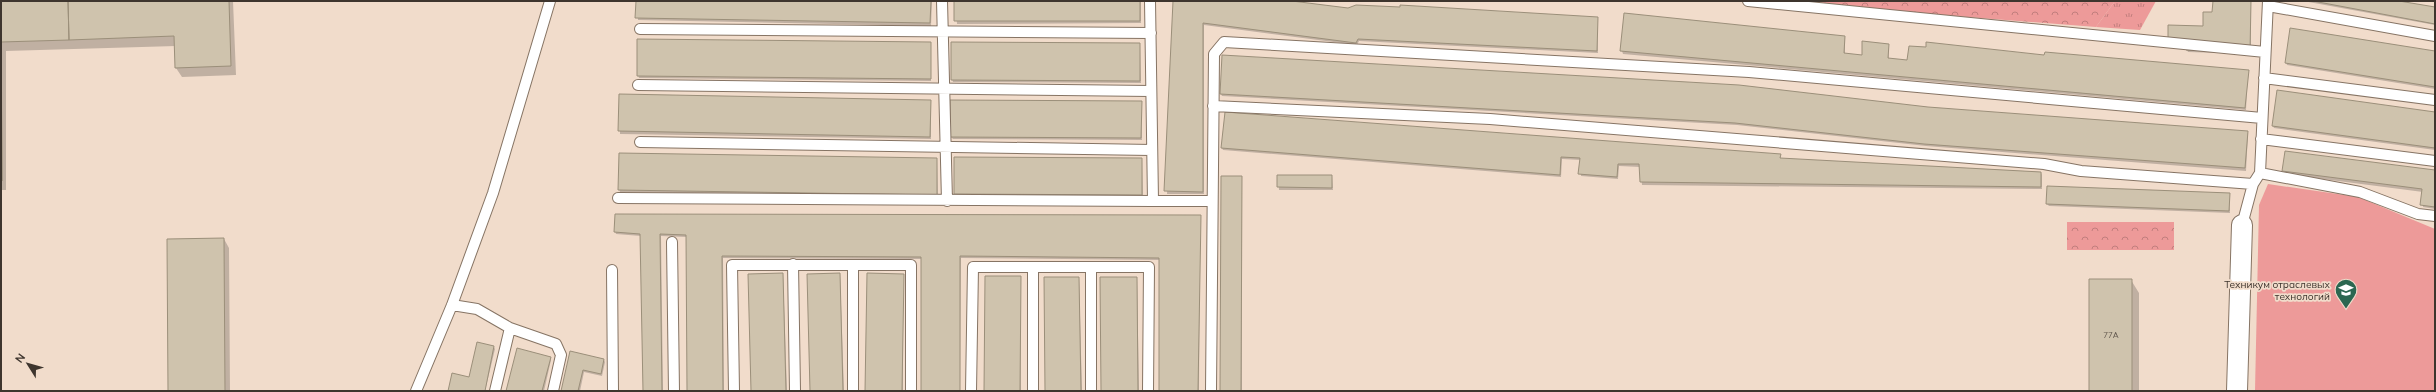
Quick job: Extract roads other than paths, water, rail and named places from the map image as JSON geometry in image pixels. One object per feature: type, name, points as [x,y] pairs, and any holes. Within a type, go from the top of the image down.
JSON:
[{"type":"street","points":[[2237,391],[2242,225]]},
{"type":"lane","points":[[416,391],[452,305],[493,194],[550,1]]},
{"type":"lane","points":[[942,1],[947,201]]},
{"type":"lane","points":[[1150,1],[1153,201]]},
{"type":"lane","points":[[1748,1],[2266,52]]},
{"type":"lane","points":[[2242,225],[2253,184],[2260,173],[2268,3],[2435,36]]},
{"type":"lane","points":[[640,29],[1151,33]]},
{"type":"lane","points":[[1211,391],[1214,54],[1224,42],[1749,72],[2262,118]]},
{"type":"lane","points":[[2264,78],[2435,100]]},
{"type":"lane","points":[[638,85],[944,90],[1152,91]]},
{"type":"lane","points":[[1213,106],[1490,119],[2036,163],[2081,171],[2253,184]]},
{"type":"lane","points":[[2261,139],[2435,161]]},
{"type":"lane","points":[[640,142],[945,148],[1152,150]]},
{"type":"lane","points":[[2260,173],[2360,192],[2418,214],[2435,216]]},
{"type":"lane","points":[[618,198],[947,201],[1212,201]]},
{"type":"lane","points":[[672,242],[674,391]]},
{"type":"lane","points":[[793,264],[795,391]]},
{"type":"lane","points":[[734,391],[732,265],[793,264],[911,265],[911,391]]},
{"type":"lane","points":[[853,265],[853,391]]},
{"type":"lane","points":[[971,391],[973,267],[1149,267],[1148,391]]},
{"type":"lane","points":[[1033,267],[1033,391]]},
{"type":"lane","points":[[1091,391],[1092,267]]},
{"type":"lane","points":[[612,270],[613,391]]},
{"type":"lane","points":[[452,305],[477,309],[510,328],[556,344],[562,355],[553,391]]},
{"type":"lane","points":[[495,391],[510,328]]},
{"type":"place","name":"Техникум отраслевых технологий","points":[[2346,310]]}]
